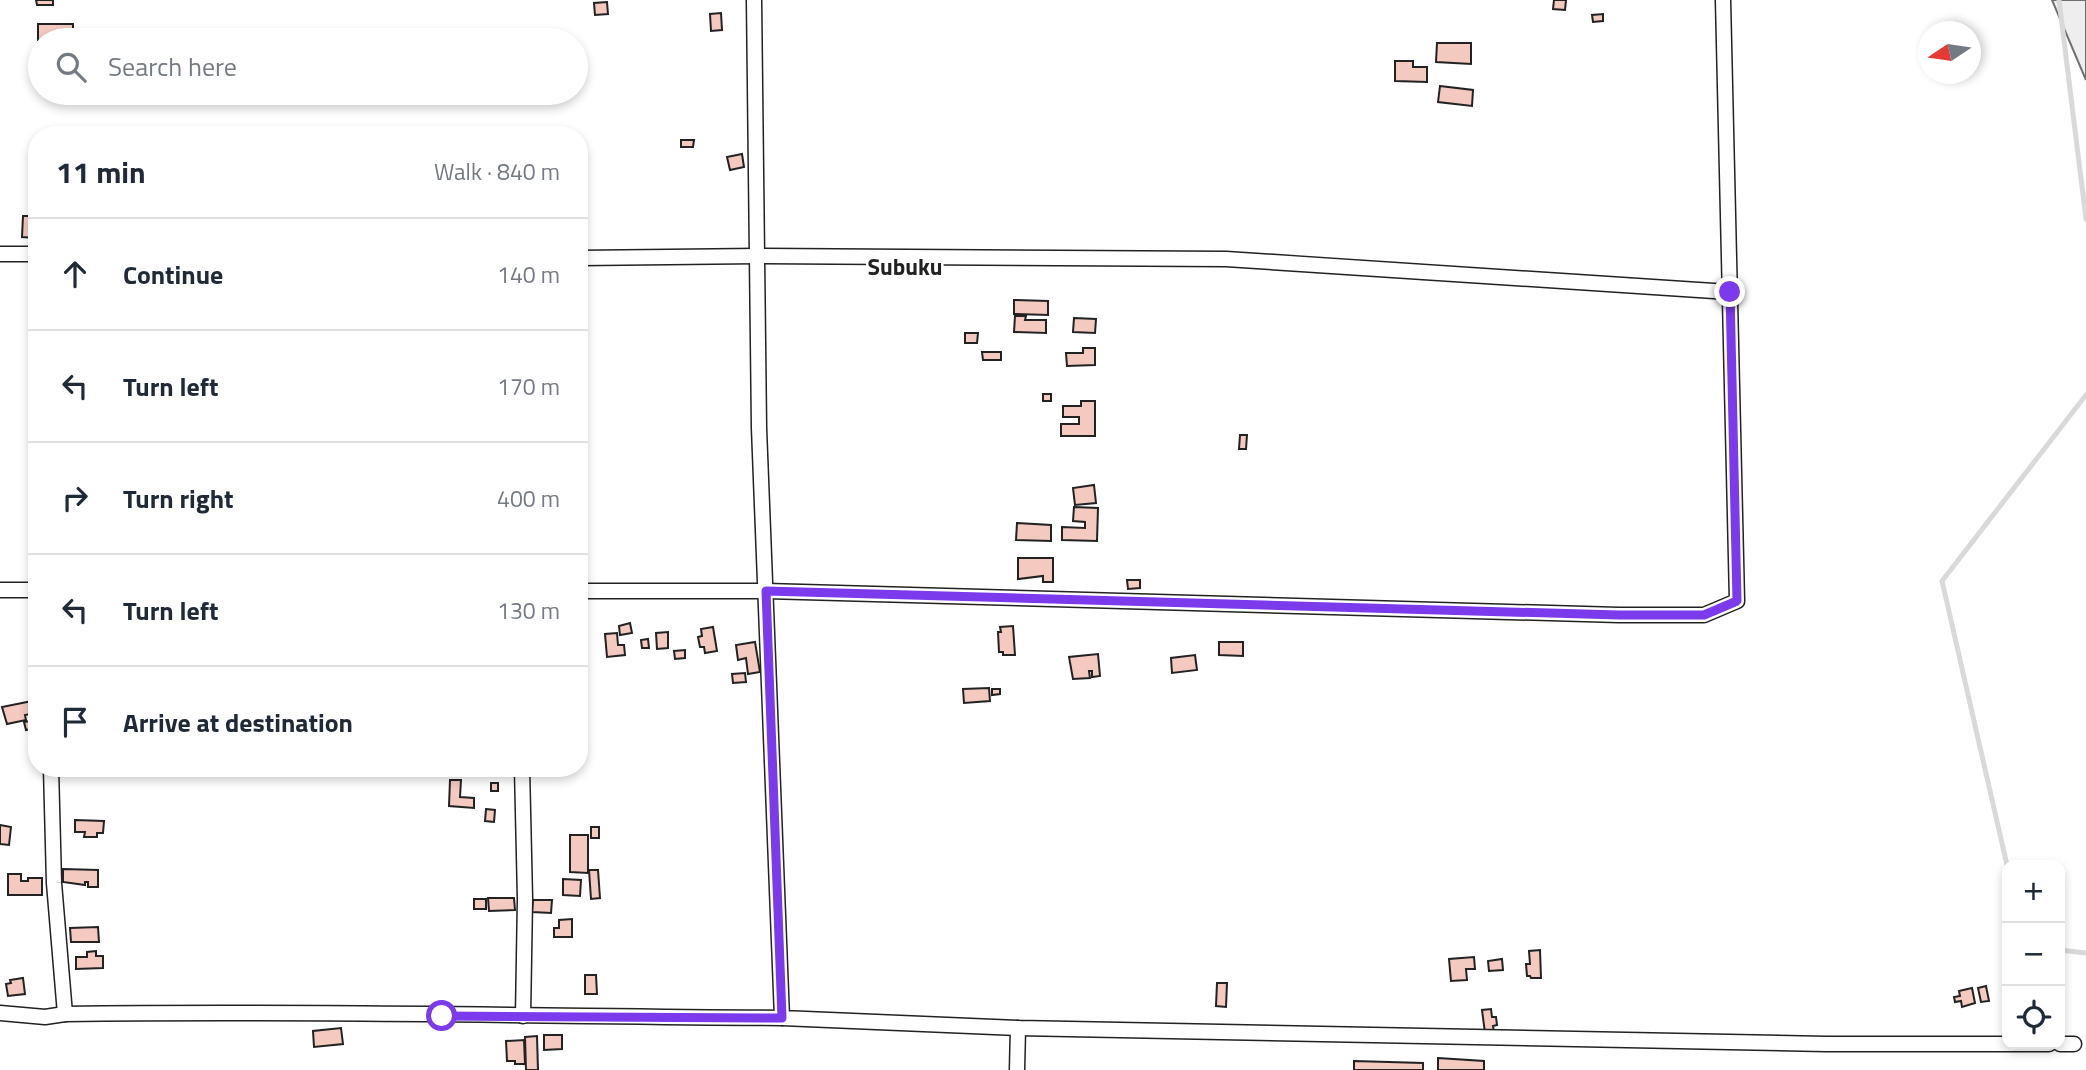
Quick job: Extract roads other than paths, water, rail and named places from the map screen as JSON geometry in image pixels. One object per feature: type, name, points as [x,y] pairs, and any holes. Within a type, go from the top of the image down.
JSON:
[{"type":"street","points":[[754,0],[759,429],[782,1018]]},
{"type":"street","points":[[588,591],[766,591],[1619,615],[1704,615],[1737,601],[1723,0]]},
{"type":"street","points":[[0,254],[28,254]]},
{"type":"street","points":[[588,258],[758,256],[1226,260],[1730,292]]},
{"type":"street","points":[[0,590],[28,590]]},
{"type":"street","points":[[51,777],[54,883],[65,1014]]},
{"type":"street","points":[[522,777],[525,899],[523,1016]]},
{"type":"street","points":[[0,1013],[45,1017],[65,1014],[357,1012],[442,1016],[782,1018],[1018,1028],[1826,1044],[2002,1044]]},
{"type":"street","points":[[1017,1070],[1018,1028]]},
{"type":"waterway","points":[[2059,0],[2086,219]]},
{"type":"waterway","points":[[2006,860],[1942,581],[2086,395]]},
{"type":"waterway","points":[[2065,951],[2086,953]]},
{"type":"district","name":"Subuku","points":[[905,267]]}]
